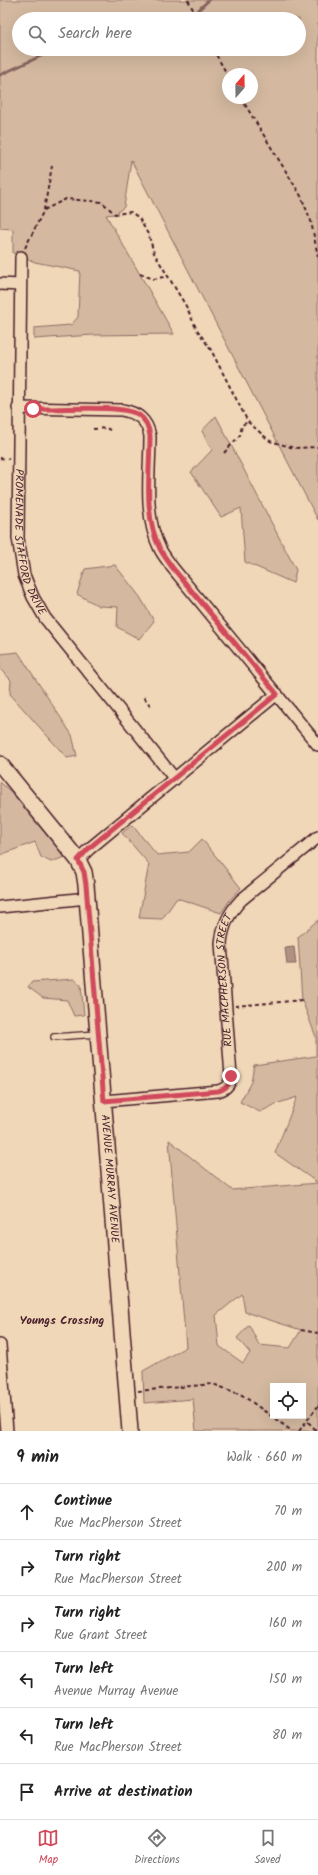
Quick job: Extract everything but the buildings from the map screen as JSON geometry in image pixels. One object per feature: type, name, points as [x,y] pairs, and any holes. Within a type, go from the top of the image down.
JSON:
[{"type":"street","name":"PROMENADE STAFFORD DRIVE","points":[[21,256],[18,408],[18,538],[24,575],[38,608],[53,629],[175,779]]},
{"type":"street","points":[[0,284],[20,284]]},
{"type":"street","points":[[18,408],[122,410],[138,415],[144,420],[149,428],[150,436],[150,510],[152,525],[160,548],[172,567],[318,745]]},
{"type":"street","points":[[78,860],[89,848],[277,694]]},
{"type":"street","name":"AVENUE MURRAY AVENUE","points":[[0,764],[78,860],[84,872],[88,898],[130,1431]]},
{"type":"street","name":"RUE MACPHERSON STREET","points":[[104,1101],[218,1091],[229,1085],[231,1076],[227,1007],[221,944],[222,931],[232,910],[241,900],[318,837]]},
{"type":"street","points":[[0,907],[88,898]]},
{"type":"street","points":[[0,1345],[7,1431]]},
{"type":"lane","points":[[54,1037],[98,1034]]},
{"type":"path","points":[[188,0],[194,12]]},
{"type":"path","points":[[217,56],[224,68]]},
{"type":"path","points":[[245,104],[301,196],[311,220],[318,257]]},
{"type":"path","points":[[21,256],[44,210],[52,166]]},
{"type":"path","points":[[44,210],[66,199],[102,202],[115,214],[131,212],[138,218],[149,236],[154,253],[196,328],[211,350],[248,422],[270,441],[294,448],[318,447]]},
{"type":"path","points":[[140,274],[154,280],[168,276]]},
{"type":"path","points":[[224,453],[240,435],[242,425],[248,422]]},
{"type":"path","points":[[93,429],[106,428],[110,430]]},
{"type":"path","points":[[144,697],[152,708]]},
{"type":"path","points":[[227,1007],[302,1000]]},
{"type":"path","points":[[301,1330],[318,1333]]},
{"type":"path","points":[[127,1392],[213,1384],[242,1395],[292,1431]]},
{"type":"path","points":[[299,1431],[308,1422],[318,1406]]},
{"type":"path","points":[[308,1422],[317,1431]]},
{"type":"shaded area","points":[[0,0],[318,0],[318,520],[131,160],[124,207],[115,214],[106,215],[174,334],[93,335],[34,339],[34,328],[71,325],[78,317],[80,271],[35,262],[13,253],[13,229],[0,228]]},
{"type":"shaded area","points":[[216,416],[296,570],[293,583],[245,562],[241,508],[221,517],[191,472],[212,450],[202,431]]},
{"type":"shaded area","points":[[115,565],[140,597],[154,621],[139,639],[117,627],[118,607],[99,606],[77,594],[85,569]]},
{"type":"shaded area","points":[[18,652],[72,735],[77,756],[67,758],[10,694],[11,680],[0,669],[0,654]]},
{"type":"shaded area","points":[[0,782],[10,791],[65,857],[51,862],[41,857],[35,842],[0,855]]},
{"type":"shaded area","points":[[132,825],[157,855],[189,852],[202,839],[241,888],[221,913],[177,898],[162,919],[139,918],[149,864],[122,833]]},
{"type":"shaded area","points":[[318,920],[318,1183],[275,1153],[297,1097],[276,1104],[260,1112],[240,1102],[251,1082],[254,1065],[316,1056],[316,1037],[302,1000],[298,937]]},
{"type":"shaded area","points":[[294,947],[296,964],[287,964],[285,948]]},
{"type":"shaded area","points":[[74,979],[81,985],[84,1015],[74,1016],[67,1000],[43,998],[28,987],[32,982]]},
{"type":"shaded area","points":[[169,1140],[232,1190],[318,1183],[318,1431],[196,1431],[193,1399],[144,1403],[143,1371],[186,1347]],"holes":[[[242,1294],[245,1312],[301,1330],[290,1348],[259,1345],[249,1325],[237,1338],[250,1353],[243,1363],[219,1346],[216,1315]]]},
{"type":"waterway","points":[[196,12],[209,0]]},
{"type":"waterway","points":[[0,75],[41,56]]},
{"type":"district","name":"Youngs Crossing","points":[[62,1320]]},
{"type":"route","points":[[33,409],[122,410],[130,411],[144,420],[149,428],[150,436],[150,510],[152,525],[160,548],[172,567],[277,694],[89,848],[78,860],[84,872],[86,885],[104,1101],[218,1091],[229,1085],[231,1076]]}]
